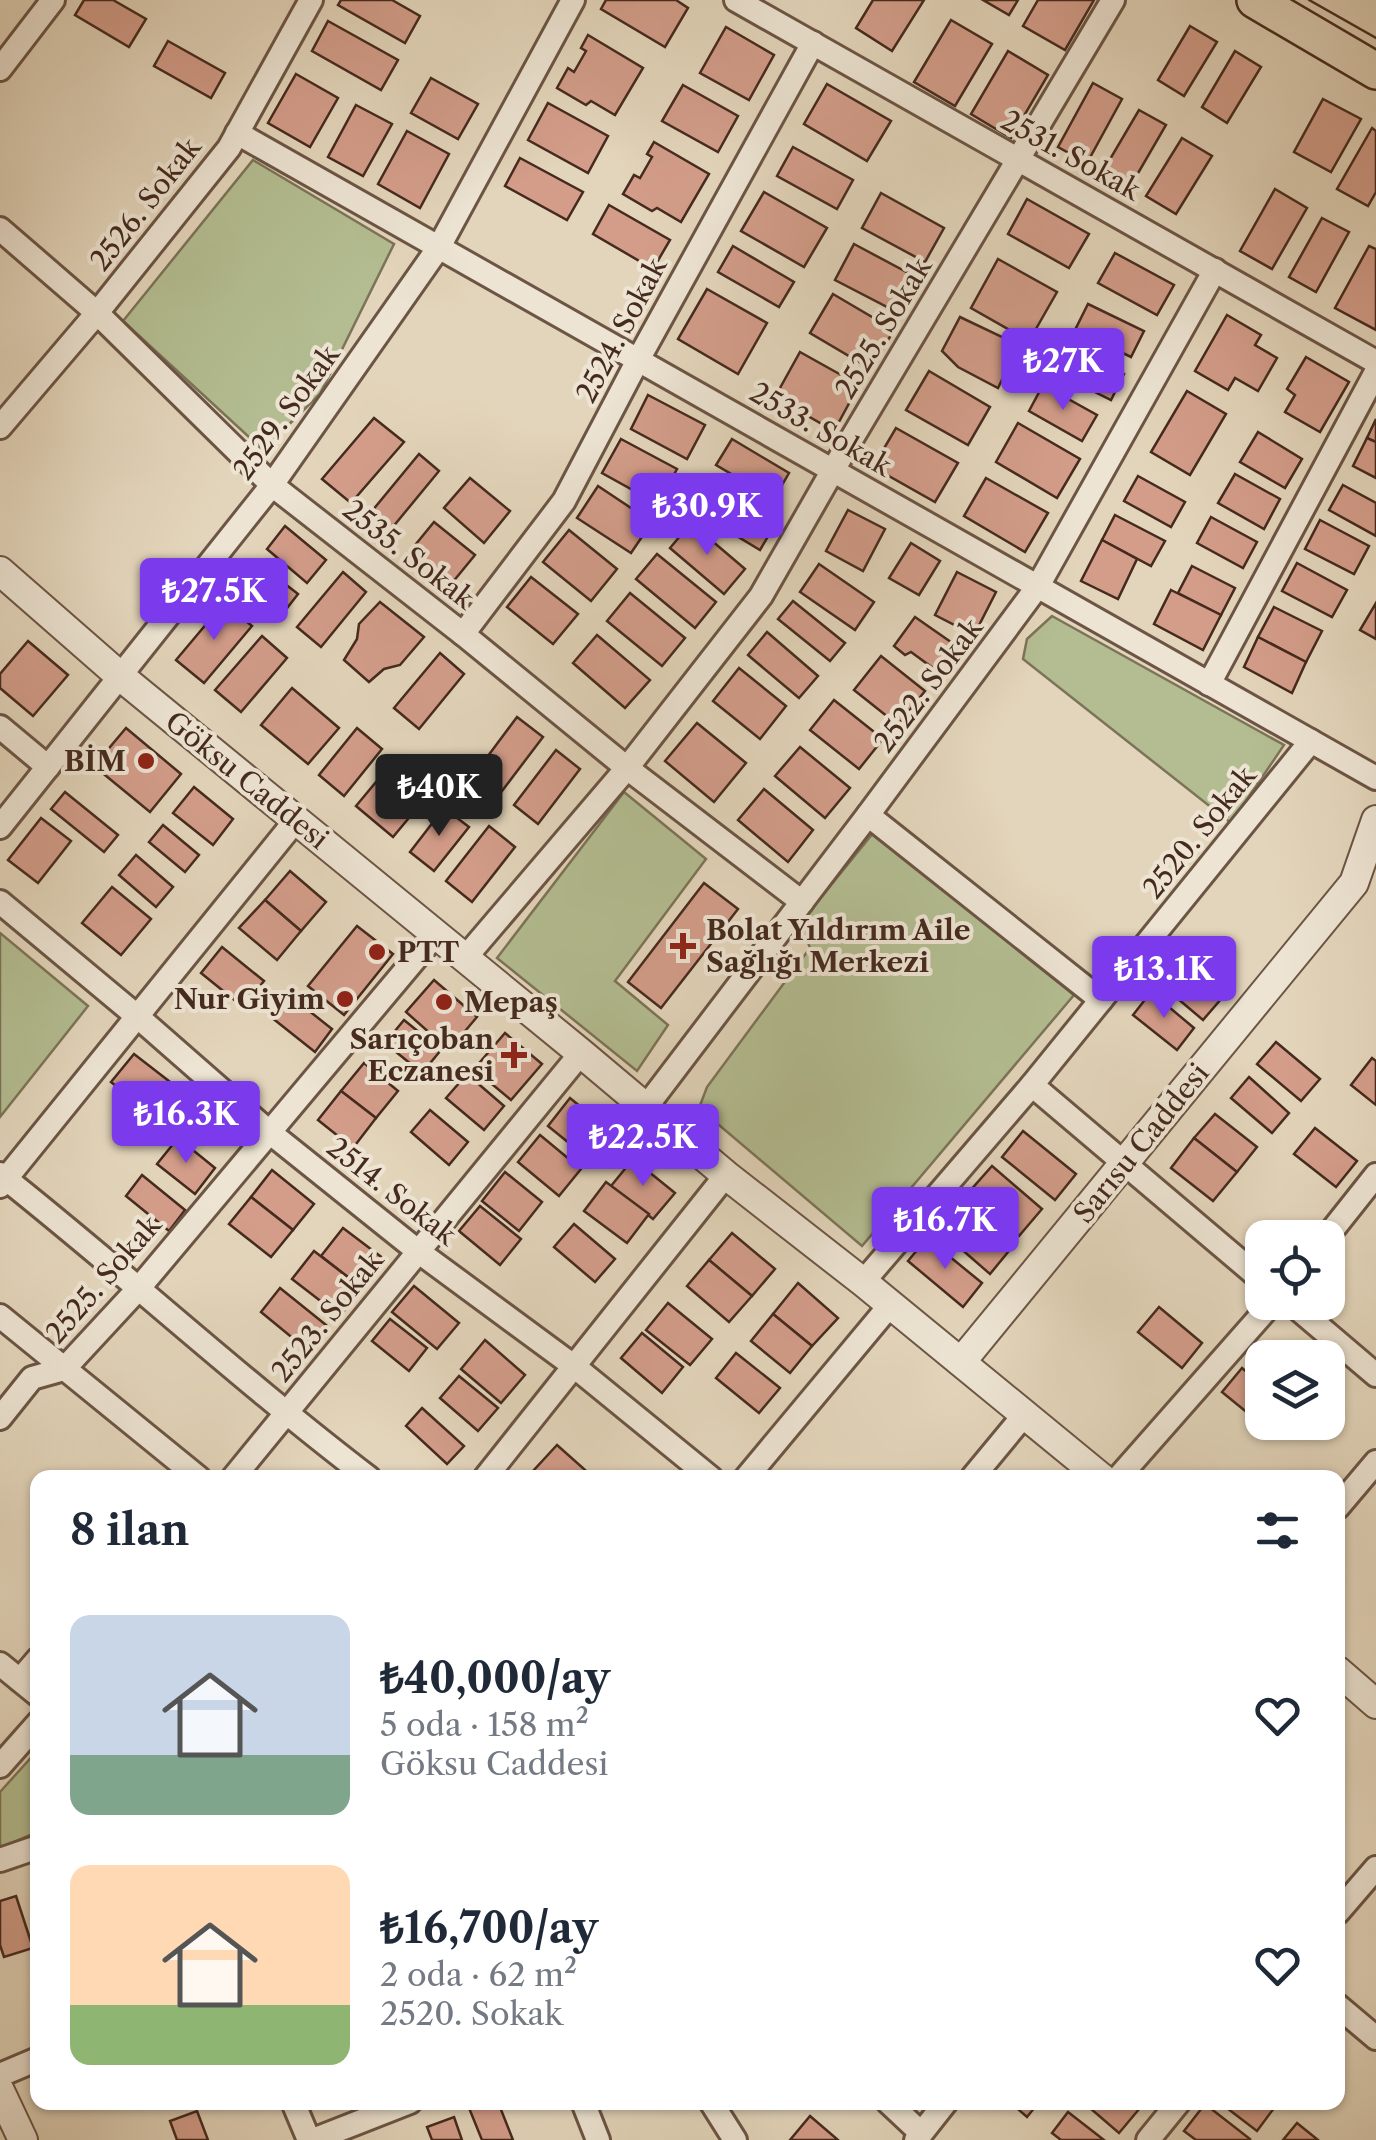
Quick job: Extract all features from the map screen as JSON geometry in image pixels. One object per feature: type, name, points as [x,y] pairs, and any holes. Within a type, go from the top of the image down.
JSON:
[{"type":"main road","points":[[1255,0],[1376,71]]},
{"type":"street","points":[[0,69],[52,0]]},
{"type":"street","name":"2526. Sokak","points":[[0,427],[228,148],[311,0]]},
{"type":"street","name":"2529. Sokak","points":[[0,827],[272,485],[439,247],[572,0]]},
{"type":"street","name":"2531. Sokak","points":[[736,0],[1376,362]]},
{"type":"street","name":"2525. Sokak","points":[[465,958],[627,768],[762,596],[1113,0]]},
{"type":"street","name":"2524. Sokak","points":[[463,634],[564,501],[813,43]]},
{"type":"street","name":"2533. Sokak","points":[[237,133],[1376,778]]},
{"type":"street","name":"2535. Sokak","points":[[0,228],[97,313],[272,485],[802,902]]},
{"type":"street","name":"2522. Sokak","points":[[646,1107],[1038,586],[1215,270]]},
{"type":"street","points":[[1209,684],[1376,372]]},
{"type":"street","name":"Göksu Caddesi","points":[[0,571],[120,676],[1092,1470]]},
{"type":"street","points":[[0,727],[48,767]]},
{"type":"street","name":"2520. Sokak","points":[[864,1282],[1032,1085],[1311,741]]},
{"type":"street","points":[[868,815],[1101,1000]]},
{"type":"street","points":[[296,820],[2,1180],[359,1470]]},
{"type":"street","name":"Sarısu Caddesi","points":[[960,1362],[1354,883],[1374,834]]},
{"type":"street","name":"2514. Sokak","points":[[0,902],[268,1131],[418,1252],[575,1367],[700,1470]]},
{"type":"street","name":"2525. Sokak","points":[[0,1418],[32,1378],[64,1369],[139,1288],[436,934]]},
{"type":"street","name":"2523. Sokak","points":[[240,1470],[582,1053]]},
{"type":"street","points":[[1032,1085],[1245,1266]]},
{"type":"street","points":[[491,1470],[726,1174]]},
{"type":"street","points":[[1340,1220],[1376,1175]]},
{"type":"street","points":[[753,1470],[891,1304]]},
{"type":"street","points":[[0,1316],[188,1470]]},
{"type":"street","points":[[1125,1470],[1257,1320]]},
{"type":"street","points":[[1311,1320],[1376,1375]]},
{"type":"street","points":[[979,1470],[1025,1414]]},
{"type":"street","points":[[1345,1500],[1376,1462]]},
{"type":"street","points":[[0,1664],[29,1687]]},
{"type":"street","points":[[1345,1678],[1376,1704]]},
{"type":"street","points":[[0,1766],[30,1732]]},
{"type":"street","points":[[0,1860],[30,1850]]},
{"type":"street","points":[[1345,1904],[1376,1868]]},
{"type":"street","points":[[1345,2012],[1376,2038]]},
{"type":"street","points":[[0,2075],[30,2063]]},
{"type":"street","points":[[0,2091],[23,2140]]},
{"type":"street","points":[[296,2110],[311,2140],[389,2110]]},
{"type":"street","points":[[586,2110],[598,2140]]},
{"type":"street","points":[[716,2110],[734,2140]]},
{"type":"street","points":[[895,2110],[918,2136],[939,2110]]},
{"type":"street","points":[[1148,2140],[1172,2110]]},
{"type":"green space","points":[[253,160],[394,244],[320,394],[263,450],[123,321]]},
{"type":"green space","points":[[1052,616],[1284,745],[1231,823],[1023,659],[1027,639]]},
{"type":"green space","points":[[624,792],[706,859],[615,981],[668,1025],[637,1071],[497,958]]},
{"type":"green space","points":[[874,832],[1074,995],[862,1246],[699,1108],[707,1087],[810,948],[801,922]]},
{"type":"green space","points":[[0,933],[88,1006],[0,1117]]},
{"type":"green space","points":[[30,1759],[30,1835],[0,1848],[0,1792]]},
{"type":"building","points":[[84,0],[113,0],[146,19],[129,47],[75,15]]},
{"type":"building","points":[[341,0],[392,0],[420,16],[405,43],[338,5]]},
{"type":"building","points":[[606,0],[676,0],[688,8],[665,47],[601,9]]},
{"type":"building","points":[[873,0],[924,0],[892,51],[856,28]]},
{"type":"building","points":[[983,0],[1018,0],[1009,15]]},
{"type":"building","points":[[1038,0],[1094,0],[1065,50],[1023,26]]},
{"type":"building","points":[[951,20],[992,44],[955,106],[914,82]]},
{"type":"building","points":[[328,21],[398,60],[381,90],[312,51]]},
{"type":"building","points":[[1190,26],[1217,42],[1184,96],[1158,80]]},
{"type":"building","points":[[726,27],[774,55],[749,100],[700,73]]},
{"type":"building","points":[[588,35],[643,68],[615,115],[591,101],[586,105],[557,88],[568,68],[574,72],[586,51],[581,48]]},
{"type":"building","points":[[168,41],[225,73],[211,98],[154,66]]},
{"type":"building","points":[[1008,51],[1048,75],[1011,138],[971,114]]},
{"type":"building","points":[[1235,51],[1261,67],[1227,123],[1202,107]]},
{"type":"building","points":[[296,74],[338,98],[310,147],[268,123]]},
{"type":"building","points":[[431,78],[478,104],[458,139],[411,113]]},
{"type":"building","points":[[1093,83],[1122,99],[1087,163],[1058,147]]},
{"type":"building","points":[[827,84],[891,121],[867,161],[804,124]]},
{"type":"building","points":[[683,85],[738,116],[718,152],[662,121]]},
{"type":"building","points":[[1323,99],[1361,119],[1331,172],[1294,152]]},
{"type":"building","points":[[548,103],[608,136],[588,173],[528,140]]},
{"type":"building","points":[[356,105],[392,124],[363,176],[328,157]]},
{"type":"building","points":[[1139,110],[1166,125],[1130,187],[1103,171]]},
{"type":"building","points":[[1372,128],[1376,131],[1376,192],[1368,206],[1337,189]]},
{"type":"building","points":[[407,131],[449,154],[420,208],[378,184]]},
{"type":"building","points":[[1182,138],[1212,156],[1176,214],[1146,196]]},
{"type":"building","points":[[654,142],[709,174],[681,222],[623,194],[634,175],[640,178],[652,157],[647,154]]},
{"type":"building","points":[[793,147],[853,180],[837,209],[777,176]]},
{"type":"building","points":[[520,158],[583,192],[567,220],[505,186]]},
{"type":"building","points":[[1275,189],[1307,208],[1272,269],[1240,251]]},
{"type":"building","points":[[764,192],[827,228],[804,267],[741,231]]},
{"type":"building","points":[[881,193],[944,228],[925,262],[862,228]]},
{"type":"building","points":[[1027,199],[1089,234],[1069,268],[1008,234]]},
{"type":"building","points":[[609,205],[670,240],[653,269],[593,234]]},
{"type":"building","points":[[1322,218],[1349,232],[1316,292],[1289,277]]},
{"type":"building","points":[[854,244],[912,275],[893,310],[835,280]]},
{"type":"building","points":[[733,246],[794,282],[779,307],[718,272]]},
{"type":"building","points":[[1369,246],[1376,249],[1376,330],[1335,308]]},
{"type":"building","points":[[1115,253],[1174,285],[1157,315],[1098,283]]},
{"type":"building","points":[[998,259],[1057,292],[1029,341],[971,308]]},
{"type":"building","points":[[707,289],[767,323],[738,374],[678,339]]},
{"type":"building","points":[[833,294],[894,330],[871,369],[810,333]]},
{"type":"building","points":[[1088,304],[1144,331],[1131,357],[1075,330]]},
{"type":"building","points":[[1227,315],[1261,335],[1255,345],[1277,358],[1258,391],[1235,378],[1228,390],[1195,371]]},
{"type":"building","points":[[960,317],[1019,345],[998,388],[958,367],[942,351]]},
{"type":"building","points":[[1066,344],[1124,374],[1111,400],[1053,371]]},
{"type":"building","points":[[800,352],[859,385],[834,431],[775,397]]},
{"type":"building","points":[[1306,357],[1349,382],[1320,432],[1285,412],[1295,395],[1287,389]]},
{"type":"building","points":[[929,371],[990,407],[968,445],[906,410]]},
{"type":"building","points":[[1043,385],[1097,415],[1082,441],[1029,411]]},
{"type":"building","points":[[1187,391],[1226,414],[1190,475],[1151,452]]},
{"type":"building","points":[[648,395],[705,425],[687,459],[631,429]]},
{"type":"building","points":[[374,418],[404,442],[351,503],[322,479]]},
{"type":"building","points":[[1376,419],[1376,442],[1367,438]]},
{"type":"building","points":[[1018,423],[1080,459],[1057,498],[996,462]]},
{"type":"building","points":[[896,428],[958,463],[935,502],[873,467]]},
{"type":"building","points":[[1258,432],[1302,459],[1285,488],[1240,462]]},
{"type":"building","points":[[1367,438],[1376,442],[1376,478],[1353,466]]},
{"type":"building","points":[[621,439],[677,469],[658,504],[602,473]]},
{"type":"building","points":[[732,439],[789,473],[774,499],[716,465]]},
{"type":"building","points":[[419,454],[439,471],[392,528],[372,511]]},
{"type":"building","points":[[1235,474],[1280,499],[1264,529],[1218,503]]},
{"type":"building","points":[[1138,476],[1185,502],[1171,527],[1124,501]]},
{"type":"building","points":[[470,478],[510,511],[484,543],[444,508]]},
{"type":"building","points":[[986,478],[1048,513],[1025,552],[964,516]]},
{"type":"building","points":[[709,482],[776,523],[760,550],[692,509]]},
{"type":"building","points":[[1343,485],[1376,503],[1376,536],[1329,510]]},
{"type":"building","points":[[598,486],[652,522],[631,553],[577,518]]},
{"type":"building","points":[[848,510],[885,529],[863,571],[826,551]]},
{"type":"building","points":[[1115,515],[1165,541],[1151,566],[1102,540]]},
{"type":"building","points":[[1211,517],[1257,542],[1243,568],[1197,543]]},
{"type":"building","points":[[1320,520],[1369,546],[1354,574],[1305,549]]},
{"type":"building","points":[[434,522],[475,555],[452,583],[411,550]]},
{"type":"building","points":[[691,523],[745,569],[724,594],[670,548]]},
{"type":"building","points":[[285,526],[326,560],[307,583],[267,549]]},
{"type":"building","points":[[569,530],[617,569],[591,601],[543,562]]},
{"type":"building","points":[[1102,540],[1137,559],[1118,599],[1081,581]]},
{"type":"building","points":[[911,543],[940,561],[919,595],[889,578]]},
{"type":"building","points":[[657,554],[716,602],[695,628],[636,579]]},
{"type":"building","points":[[258,563],[298,594],[281,616],[241,586]]},
{"type":"building","points":[[1297,563],[1347,590],[1332,617],[1282,591]]},
{"type":"building","points":[[819,564],[874,602],[855,630],[800,592]]},
{"type":"building","points":[[1192,566],[1235,588],[1221,615],[1178,593]]},
{"type":"building","points":[[343,572],[366,592],[321,647],[297,627]]},
{"type":"building","points":[[957,572],[996,592],[974,635],[935,615]]},
{"type":"building","points":[[531,577],[578,614],[553,644],[507,607]]},
{"type":"building","points":[[1171,590],[1221,615],[1203,650],[1154,624]]},
{"type":"building","points":[[630,593],[685,638],[662,666],[607,621]]},
{"type":"building","points":[[793,601],[845,643],[830,661],[778,619]]},
{"type":"building","points":[[380,602],[424,637],[400,665],[384,669],[369,682],[344,660],[357,639],[359,624]]},
{"type":"building","points":[[224,603],[252,626],[204,683],[176,660]]},
{"type":"building","points":[[1376,603],[1376,639],[1360,630]]},
{"type":"building","points":[[1274,607],[1322,631],[1306,662],[1258,637]]},
{"type":"building","points":[[915,617],[958,647],[937,671],[911,652],[905,655],[894,646]]},
{"type":"building","points":[[767,632],[818,676],[799,698],[748,655]]},
{"type":"building","points":[[597,635],[650,680],[625,708],[573,663]]},
{"type":"building","points":[[262,636],[287,658],[241,712],[215,690]]},
{"type":"building","points":[[1258,637],[1306,662],[1292,693],[1244,667]]},
{"type":"building","points":[[28,641],[68,675],[33,716],[0,688],[0,674]]},
{"type":"building","points":[[440,653],[464,674],[419,729],[394,708]]},
{"type":"building","points":[[881,656],[925,691],[898,725],[854,690]]},
{"type":"building","points":[[739,668],[786,706],[760,739],[713,701]]},
{"type":"building","points":[[292,688],[339,728],[308,764],[261,725]]},
{"type":"building","points":[[834,700],[883,739],[859,769],[810,730]]},
{"type":"building","points":[[517,717],[543,737],[502,791],[476,772]]},
{"type":"building","points":[[697,723],[746,763],[714,802],[665,761]]},
{"type":"building","points":[[126,728],[181,774],[150,812],[94,766]]},
{"type":"building","points":[[357,728],[382,749],[344,796],[319,775]]},
{"type":"building","points":[[800,747],[850,788],[825,818],[775,776]]},
{"type":"building","points":[[556,750],[580,769],[538,824],[514,805]]},
{"type":"building","points":[[396,758],[433,789],[393,837],[356,806]]},
{"type":"building","points":[[194,787],[233,819],[213,845],[173,813]]},
{"type":"building","points":[[764,789],[813,830],[788,862],[738,820]]},
{"type":"building","points":[[65,792],[118,835],[104,852],[51,809]]},
{"type":"building","points":[[444,808],[469,827],[434,871],[410,852]]},
{"type":"building","points":[[41,818],[71,841],[38,883],[8,860]]},
{"type":"building","points":[[163,825],[199,855],[185,872],[149,842]]},
{"type":"building","points":[[489,826],[515,847],[472,902],[446,881]]},
{"type":"building","points":[[136,855],[173,887],[156,907],[119,875]]},
{"type":"building","points":[[290,871],[326,902],[301,931],[265,900]]},
{"type":"building","name":"Bolat Yıldırım Aile Sağlığı Merkezi","points":[[704,883],[738,909],[661,1008],[628,982]]},
{"type":"building","points":[[112,887],[151,919],[121,955],[82,923]]},
{"type":"building","points":[[265,900],[301,931],[277,960],[239,928]]},
{"type":"building","points":[[357,926],[393,954],[344,1015],[308,986]]},
{"type":"building","points":[[222,947],[264,981],[243,1007],[201,973]]},
{"type":"building","points":[[1170,954],[1222,998],[1203,1020],[1151,976]]},
{"type":"building","points":[[434,980],[477,1017],[449,1050],[406,1012]]},
{"type":"building","points":[[1151,992],[1194,1028],[1177,1050],[1133,1015]]},
{"type":"building","points":[[289,995],[332,1029],[315,1052],[271,1017]]},
{"type":"building","points":[[404,1020],[441,1050],[422,1073],[385,1043]]},
{"type":"building","points":[[505,1033],[542,1064],[511,1100],[474,1069]]},
{"type":"building","points":[[1276,1042],[1320,1079],[1301,1101],[1257,1064]]},
{"type":"building","points":[[134,1054],[174,1085],[151,1114],[111,1082]]},
{"type":"building","points":[[1372,1058],[1376,1061],[1376,1105],[1351,1085]]},
{"type":"building","points":[[364,1063],[398,1091],[376,1118],[341,1091]]},
{"type":"building","points":[[467,1074],[504,1106],[484,1130],[446,1098]]},
{"type":"building","points":[[1249,1077],[1289,1113],[1272,1133],[1231,1098]]},
{"type":"building","points":[[341,1091],[376,1118],[353,1148],[318,1120]]},
{"type":"building","points":[[570,1098],[612,1133],[590,1160],[548,1126]]},
{"type":"building","points":[[430,1110],[468,1142],[449,1165],[411,1132]]},
{"type":"building","points":[[1215,1114],[1257,1147],[1237,1172],[1194,1138]]},
{"type":"building","points":[[1315,1128],[1357,1161],[1336,1187],[1294,1154]]},
{"type":"building","points":[[1023,1131],[1076,1174],[1055,1200],[1002,1157]]},
{"type":"building","points":[[540,1135],[581,1169],[559,1196],[518,1162]]},
{"type":"building","points":[[178,1138],[215,1168],[195,1194],[157,1164]]},
{"type":"building","points":[[1194,1138],[1237,1172],[1213,1201],[1171,1168]]},
{"type":"building","points":[[633,1159],[675,1193],[653,1219],[611,1186]]},
{"type":"building","points":[[992,1166],[1042,1209],[1019,1236],[969,1192]]},
{"type":"building","points":[[272,1170],[314,1204],[293,1230],[251,1197]]},
{"type":"building","points":[[505,1172],[542,1202],[519,1231],[482,1201]]},
{"type":"building","points":[[142,1175],[185,1210],[169,1231],[126,1196]]},
{"type":"building","points":[[606,1182],[649,1214],[627,1243],[584,1211]]},
{"type":"building","points":[[251,1197],[293,1230],[271,1257],[229,1224]]},
{"type":"building","points":[[959,1200],[1013,1246],[990,1274],[936,1227]]},
{"type":"building","points":[[480,1206],[521,1239],[500,1265],[459,1231]]},
{"type":"building","points":[[574,1224],[615,1259],[595,1282],[554,1247]]},
{"type":"building","points":[[343,1228],[384,1259],[362,1288],[321,1256]]},
{"type":"building","points":[[732,1233],[775,1269],[752,1296],[709,1260]]},
{"type":"building","points":[[927,1238],[982,1283],[963,1307],[908,1261]]},
{"type":"building","points":[[314,1251],[362,1288],[340,1316],[292,1279]]},
{"type":"building","points":[[709,1260],[752,1296],[729,1322],[687,1286]]},
{"type":"building","points":[[798,1283],[838,1318],[812,1346],[773,1314]]},
{"type":"building","points":[[414,1286],[459,1323],[437,1349],[392,1312]]},
{"type":"building","points":[[280,1288],[326,1325],[306,1349],[261,1312]]},
{"type":"building","points":[[668,1303],[712,1339],[690,1365],[646,1330]]},
{"type":"building","points":[[1159,1307],[1202,1343],[1182,1368],[1138,1332]]},
{"type":"building","points":[[773,1314],[812,1346],[790,1373],[751,1341]]},
{"type":"building","points":[[390,1319],[427,1348],[409,1371],[372,1341]]},
{"type":"building","points":[[642,1333],[683,1367],[662,1393],[621,1358]]},
{"type":"building","points":[[485,1340],[525,1375],[501,1403],[461,1369]]},
{"type":"building","points":[[736,1353],[780,1388],[759,1413],[716,1378]]},
{"type":"building","points":[[1242,1368],[1245,1371],[1245,1411],[1222,1392]]},
{"type":"building","points":[[459,1376],[498,1408],[478,1431],[440,1398]]},
{"type":"building","points":[[422,1408],[464,1446],[447,1464],[406,1426]]},
{"type":"building","points":[[557,1445],[585,1470],[534,1470]]},
{"type":"building","points":[[16,1896],[30,1949],[4,1957],[0,1945],[0,1901]]},
{"type":"building","points":[[470,2110],[501,2110],[513,2140],[482,2140]]},
{"type":"building","points":[[1092,2110],[1138,2110],[1119,2133]]},
{"type":"building","points":[[1200,2110],[1213,2110],[1250,2139],[1196,2140],[1184,2131]]},
{"type":"building","points":[[1229,2110],[1273,2110],[1257,2131]]},
{"type":"building","points":[[197,2111],[208,2140],[177,2140],[170,2121]]},
{"type":"building","points":[[1068,2112],[1104,2140],[1061,2140],[1052,2133]]},
{"type":"building","points":[[810,2116],[838,2140],[790,2140]]},
{"type":"building","points":[[454,2117],[462,2140],[432,2140],[427,2127]]},
{"type":"building","points":[[1297,2123],[1318,2140],[1283,2140]]},
{"type":"tram line","points":[[1309,0],[1376,38]]},
{"type":"place","name":"BİM","points":[[146,761]]},
{"type":"place","name":"Bolat Yıldırım Aile Sağlığı Merkezi","points":[[683,946]]},
{"type":"place","name":"PTT","points":[[377,952]]},
{"type":"place","name":"Nur Giyim","points":[[345,999]]},
{"type":"place","name":"Mepaş","points":[[444,1002]]},
{"type":"place","name":"Sarıçoban Eczanesi","points":[[514,1055]]}]
